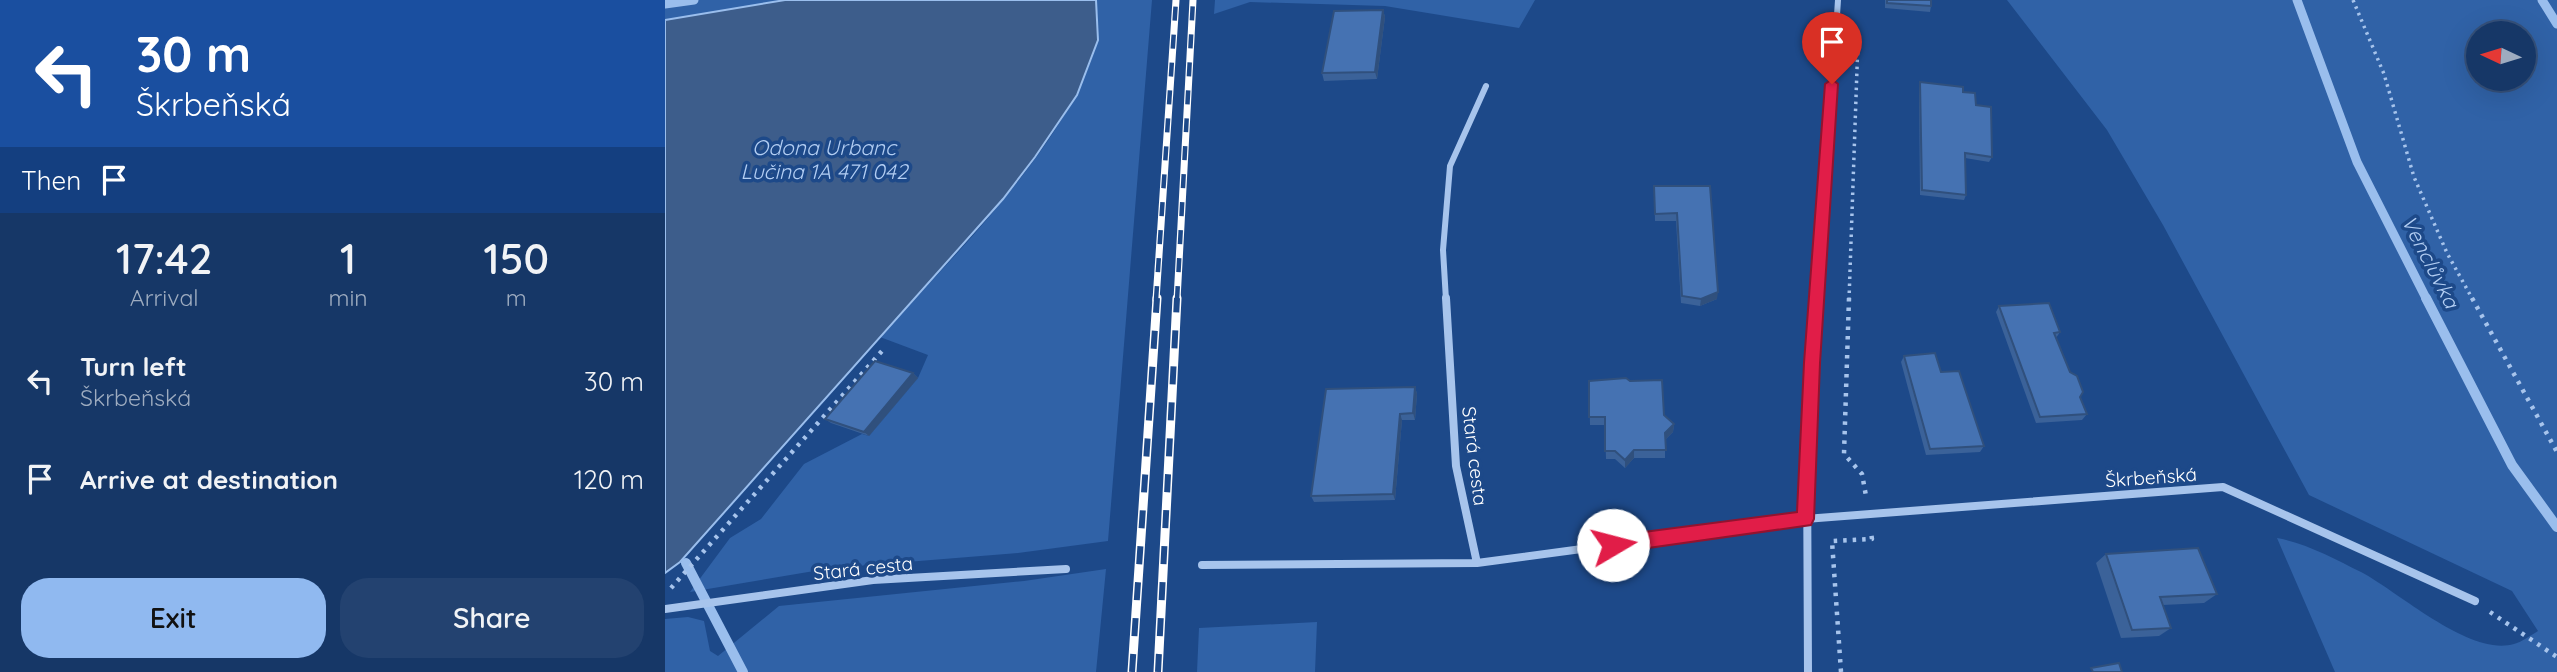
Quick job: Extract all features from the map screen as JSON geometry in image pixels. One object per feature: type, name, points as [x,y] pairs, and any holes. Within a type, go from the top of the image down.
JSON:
[{"type":"street","points":[[1808,672],[1805,519],[1811,376],[1838,0]]},
{"type":"street","name":"Stará cesta","points":[[1477,563],[1457,466],[1443,250],[1450,166],[1486,86]]},
{"type":"street","name":"Škrbeňská","points":[[1477,563],[1805,519],[2223,487],[2475,601]]},
{"type":"street","points":[[1202,565],[1477,563]]},
{"type":"street","name":"Stará cesta","points":[[665,609],[873,580],[1066,569]]},
{"type":"path","points":[[2353,0],[2384,74],[2414,177],[2447,253],[2557,452]]},
{"type":"path","points":[[1841,672],[1832,541],[1872,539],[1862,474],[1844,454],[1859,27]]},
{"type":"path","points":[[665,595],[882,351]]},
{"type":"path","points":[[2475,601],[2557,657]]},
{"type":"shaded area","points":[[665,0],[785,0],[665,20]]},
{"type":"shaded area","points":[[1096,0],[1152,0],[1108,541],[1018,553],[832,568],[690,592],[730,538],[761,519],[804,464],[862,434],[869,436],[918,378],[928,355],[880,337],[1004,199],[1061,121],[1082,82],[1097,43]]},
{"type":"shaded area","points":[[1215,0],[1535,0],[1519,28],[1385,6],[1250,2],[1214,14]]},
{"type":"shaded area","points":[[2007,0],[2557,0],[2557,672],[2335,672],[2277,538],[2309,548],[2361,572],[2435,620],[2477,641],[2496,645],[2514,644],[2538,631],[2512,591],[2309,495],[2163,225],[2107,130]]},
{"type":"shaded area","points":[[1106,569],[1096,672],[665,672],[665,619],[688,617],[704,621],[710,651],[718,656],[779,606],[1024,581]]},
{"type":"shaded area","points":[[1317,622],[1315,672],[1197,672],[1199,628]]},
{"type":"water","name":"Odona Urbanc Lučina 1A 471 042","points":[[785,0],[1096,0],[1098,40],[1077,95],[1003,199],[680,562],[665,573],[665,20]]},
{"type":"building","points":[[1887,0],[1931,0],[1931,6],[1887,3]]},
{"type":"building","points":[[1383,10],[1375,72],[1322,73],[1334,11]]},
{"type":"building","points":[[1920,82],[1963,87],[1963,92],[1975,93],[1976,105],[1991,107],[1992,157],[1965,153],[1966,195],[1922,190]]},
{"type":"building","points":[[1654,186],[1710,186],[1718,292],[1701,299],[1682,296],[1677,213],[1655,214]]},
{"type":"building","points":[[2049,303],[2060,332],[2054,333],[2070,372],[2077,376],[2083,392],[2080,397],[2087,414],[2040,417],[1999,306]]},
{"type":"building","points":[[1935,353],[1941,372],[1959,371],[1984,446],[1930,449],[1904,356]]},
{"type":"building","points":[[875,361],[913,373],[864,432],[825,419]]},
{"type":"building","points":[[1626,378],[1630,381],[1662,380],[1664,415],[1674,424],[1665,433],[1666,450],[1634,450],[1625,460],[1615,451],[1605,451],[1605,417],[1589,417],[1589,381]]},
{"type":"building","points":[[1415,387],[1413,413],[1400,414],[1393,494],[1311,496],[1326,389]]},
{"type":"building","points":[[2198,548],[2217,594],[2160,597],[2171,628],[2132,630],[2106,554]]},
{"type":"building","points":[[2119,663],[2122,672],[2093,672],[2091,668]]},
{"type":"waterway","points":[[665,4],[694,0]]},
{"type":"waterway","name":"Venclůvka","points":[[2297,0],[2357,162],[2427,300]]},
{"type":"waterway","points":[[2542,0],[2557,24]]},
{"type":"waterway","name":"Venclůvka","points":[[2426,298],[2512,465],[2557,527]]},
{"type":"waterway","points":[[686,563],[743,672]]},
{"type":"railway","points":[[1156,300],[1176,0]]},
{"type":"railway","points":[[1177,300],[1193,0]]},
{"type":"railway","points":[[1132,672],[1157,298]]},
{"type":"railway","points":[[1158,672],[1177,298]]},
{"type":"route","points":[[1613,545],[1805,519],[1812,363],[1832,84]]}]
